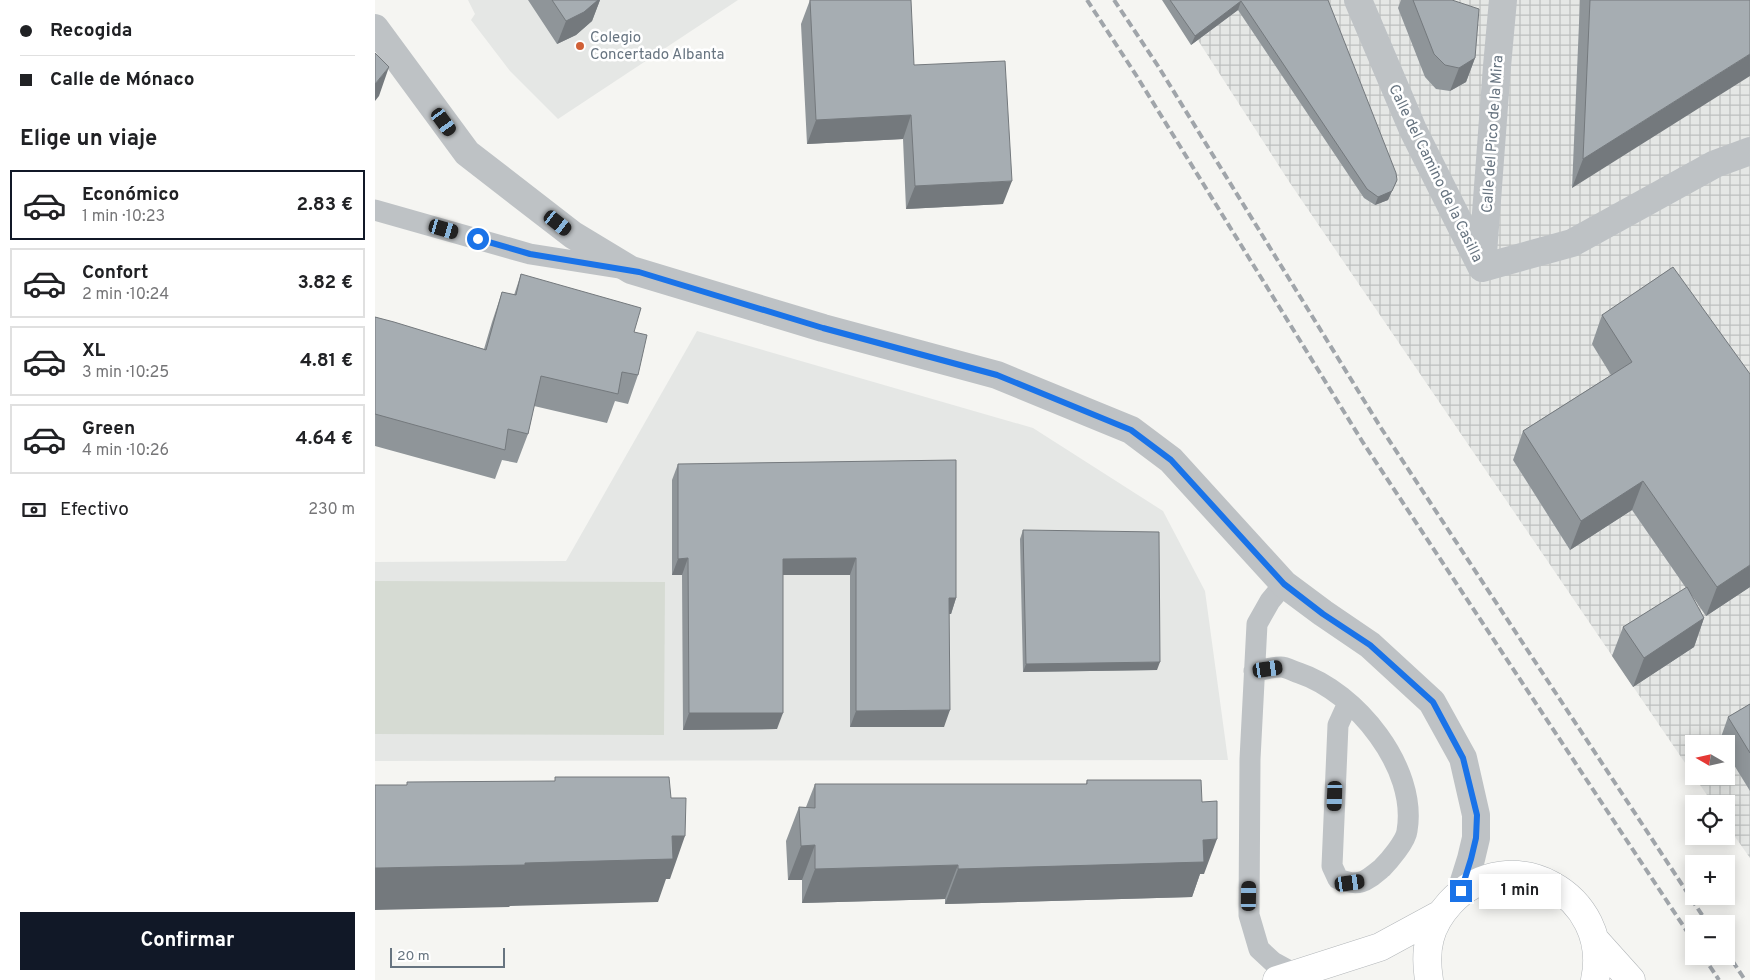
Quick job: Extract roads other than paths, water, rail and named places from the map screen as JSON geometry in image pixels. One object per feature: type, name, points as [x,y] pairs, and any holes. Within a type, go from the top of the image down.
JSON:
[{"type":"main road","points":[[1429,980],[1426,963],[1429,938],[1439,916],[1461,891],[1479,881],[1500,875],[1522,875],[1542,880],[1561,890],[1576,904],[1589,921],[1596,941],[1597,966],[1595,980]]},
{"type":"main road","points":[[1286,977],[1380,947],[1439,916]]},
{"type":"main road","points":[[1596,941],[1631,980]]},
{"type":"street","name":"Calle del Camino de la Casilla","points":[[1358,0],[1413,130],[1482,268],[1571,243],[1715,164],[1750,151]]},
{"type":"street","name":"Calle del Pico de la Mira","points":[[1482,268],[1503,0]]},
{"type":"street","points":[[375,28],[467,153],[573,235],[631,270],[823,328],[997,375],[1131,430],[1171,460],[1284,584],[1323,614],[1370,645],[1433,702],[1463,758],[1477,815],[1476,838],[1461,891]]},
{"type":"lane","points":[[375,210],[530,254],[639,272]]},
{"type":"lane","points":[[1284,584],[1269,601],[1257,624],[1250,759],[1249,915],[1259,949],[1286,977]]},
{"type":"lane","points":[[1255,671],[1281,667],[1309,676],[1333,690],[1348,703],[1374,730],[1396,764],[1408,799],[1407,832],[1389,862],[1367,881],[1350,883],[1338,879],[1333,866],[1338,725],[1348,703]]},
{"type":"railway","points":[[1087,0],[1136,75],[1362,441],[1685,928]]},
{"type":"railway","points":[[1114,0],[1158,66],[1381,428],[1702,915]]},
{"type":"railway","points":[[1709,965],[1719,980]]},
{"type":"railway","points":[[1735,965],[1745,980]]},
{"type":"place","name":"Colegio Concertado Albanta","points":[[580,46]]}]
